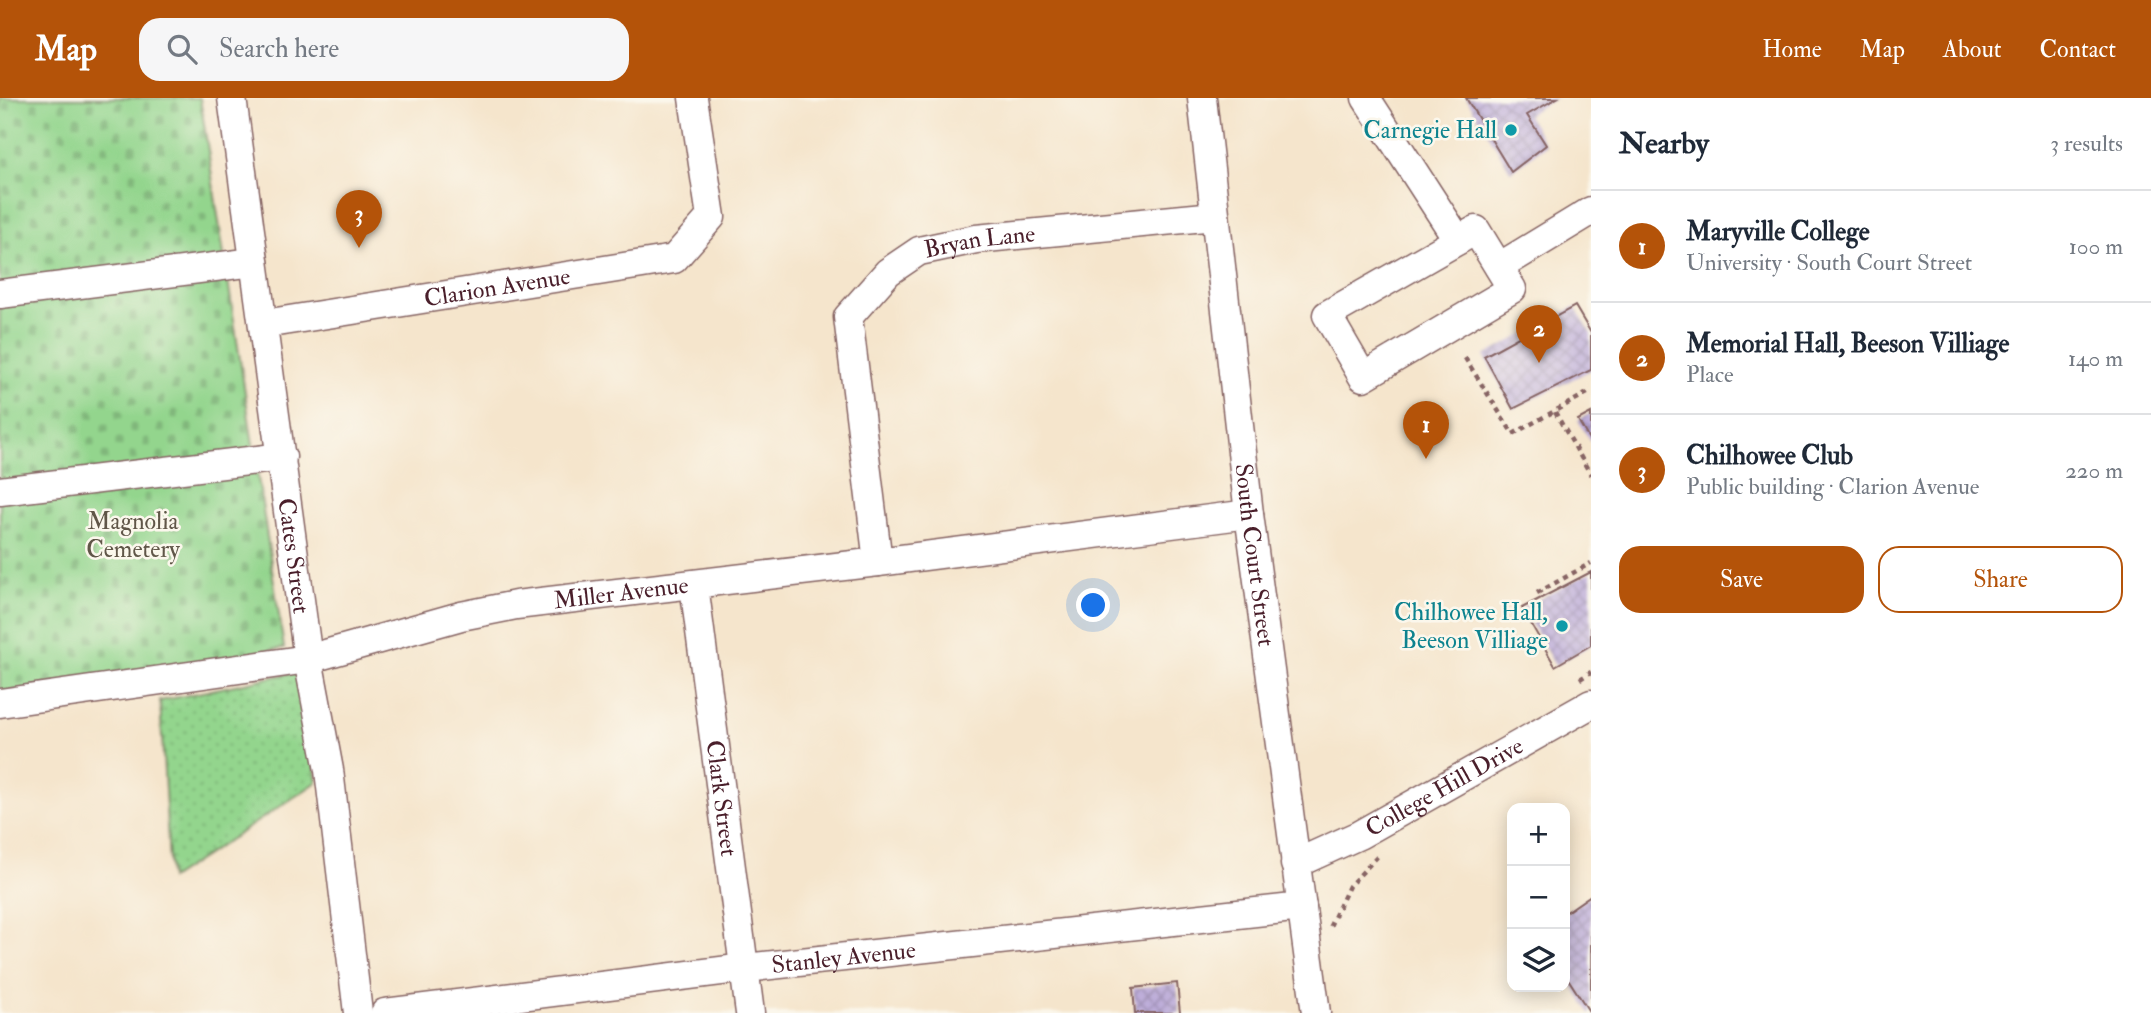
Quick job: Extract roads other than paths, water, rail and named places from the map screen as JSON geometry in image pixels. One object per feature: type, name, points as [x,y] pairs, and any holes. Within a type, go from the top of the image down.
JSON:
[{"type":"street","name":"Cates Street","points":[[232,98],[308,659],[329,771],[358,1013]]},
{"type":"street","name":"Clarion Avenue","points":[[264,324],[674,259],[711,217],[693,98]]},
{"type":"street","name":"South Court Street","points":[[1202,98],[1249,514],[1316,1013]]},
{"type":"street","points":[[1366,98],[1458,240]]},
{"type":"street","points":[[1499,267],[1591,211]]},
{"type":"street","name":"Bryan Lane","points":[[878,562],[848,317],[888,272],[919,251],[976,239],[1215,216]]},
{"type":"street","points":[[1476,230],[1513,289],[1363,377],[1327,315],[1458,240],[1476,230]]},
{"type":"street","points":[[0,295],[254,262]]},
{"type":"street","points":[[0,491],[282,457]]},
{"type":"street","name":"Miller Avenue","points":[[0,703],[308,659],[461,616],[516,605],[1249,514]]},
{"type":"street","name":"Clark Street","points":[[694,585],[750,1013]]},
{"type":"street","name":"College Hill Drive","points":[[1295,864],[1359,835],[1591,704]]},
{"type":"street","name":"Stanley Avenue","points":[[385,1013],[745,968],[1304,920]]},
{"type":"place","name":"Carnegie Hall","points":[[1511,130]]},
{"type":"place","name":"Chilhowee Club","points":[[359,248]]},
{"type":"place","name":"Memorial Hall, Beeson Villiage","points":[[1539,363]]},
{"type":"place","name":"Maryville College","points":[[1426,459]]},
{"type":"place","name":"Chilhowee Hall, Beeson Villiage","points":[[1562,626]]},
{"type":"park label","name":"Magnolia Cemetery","points":[[133,535]]}]
